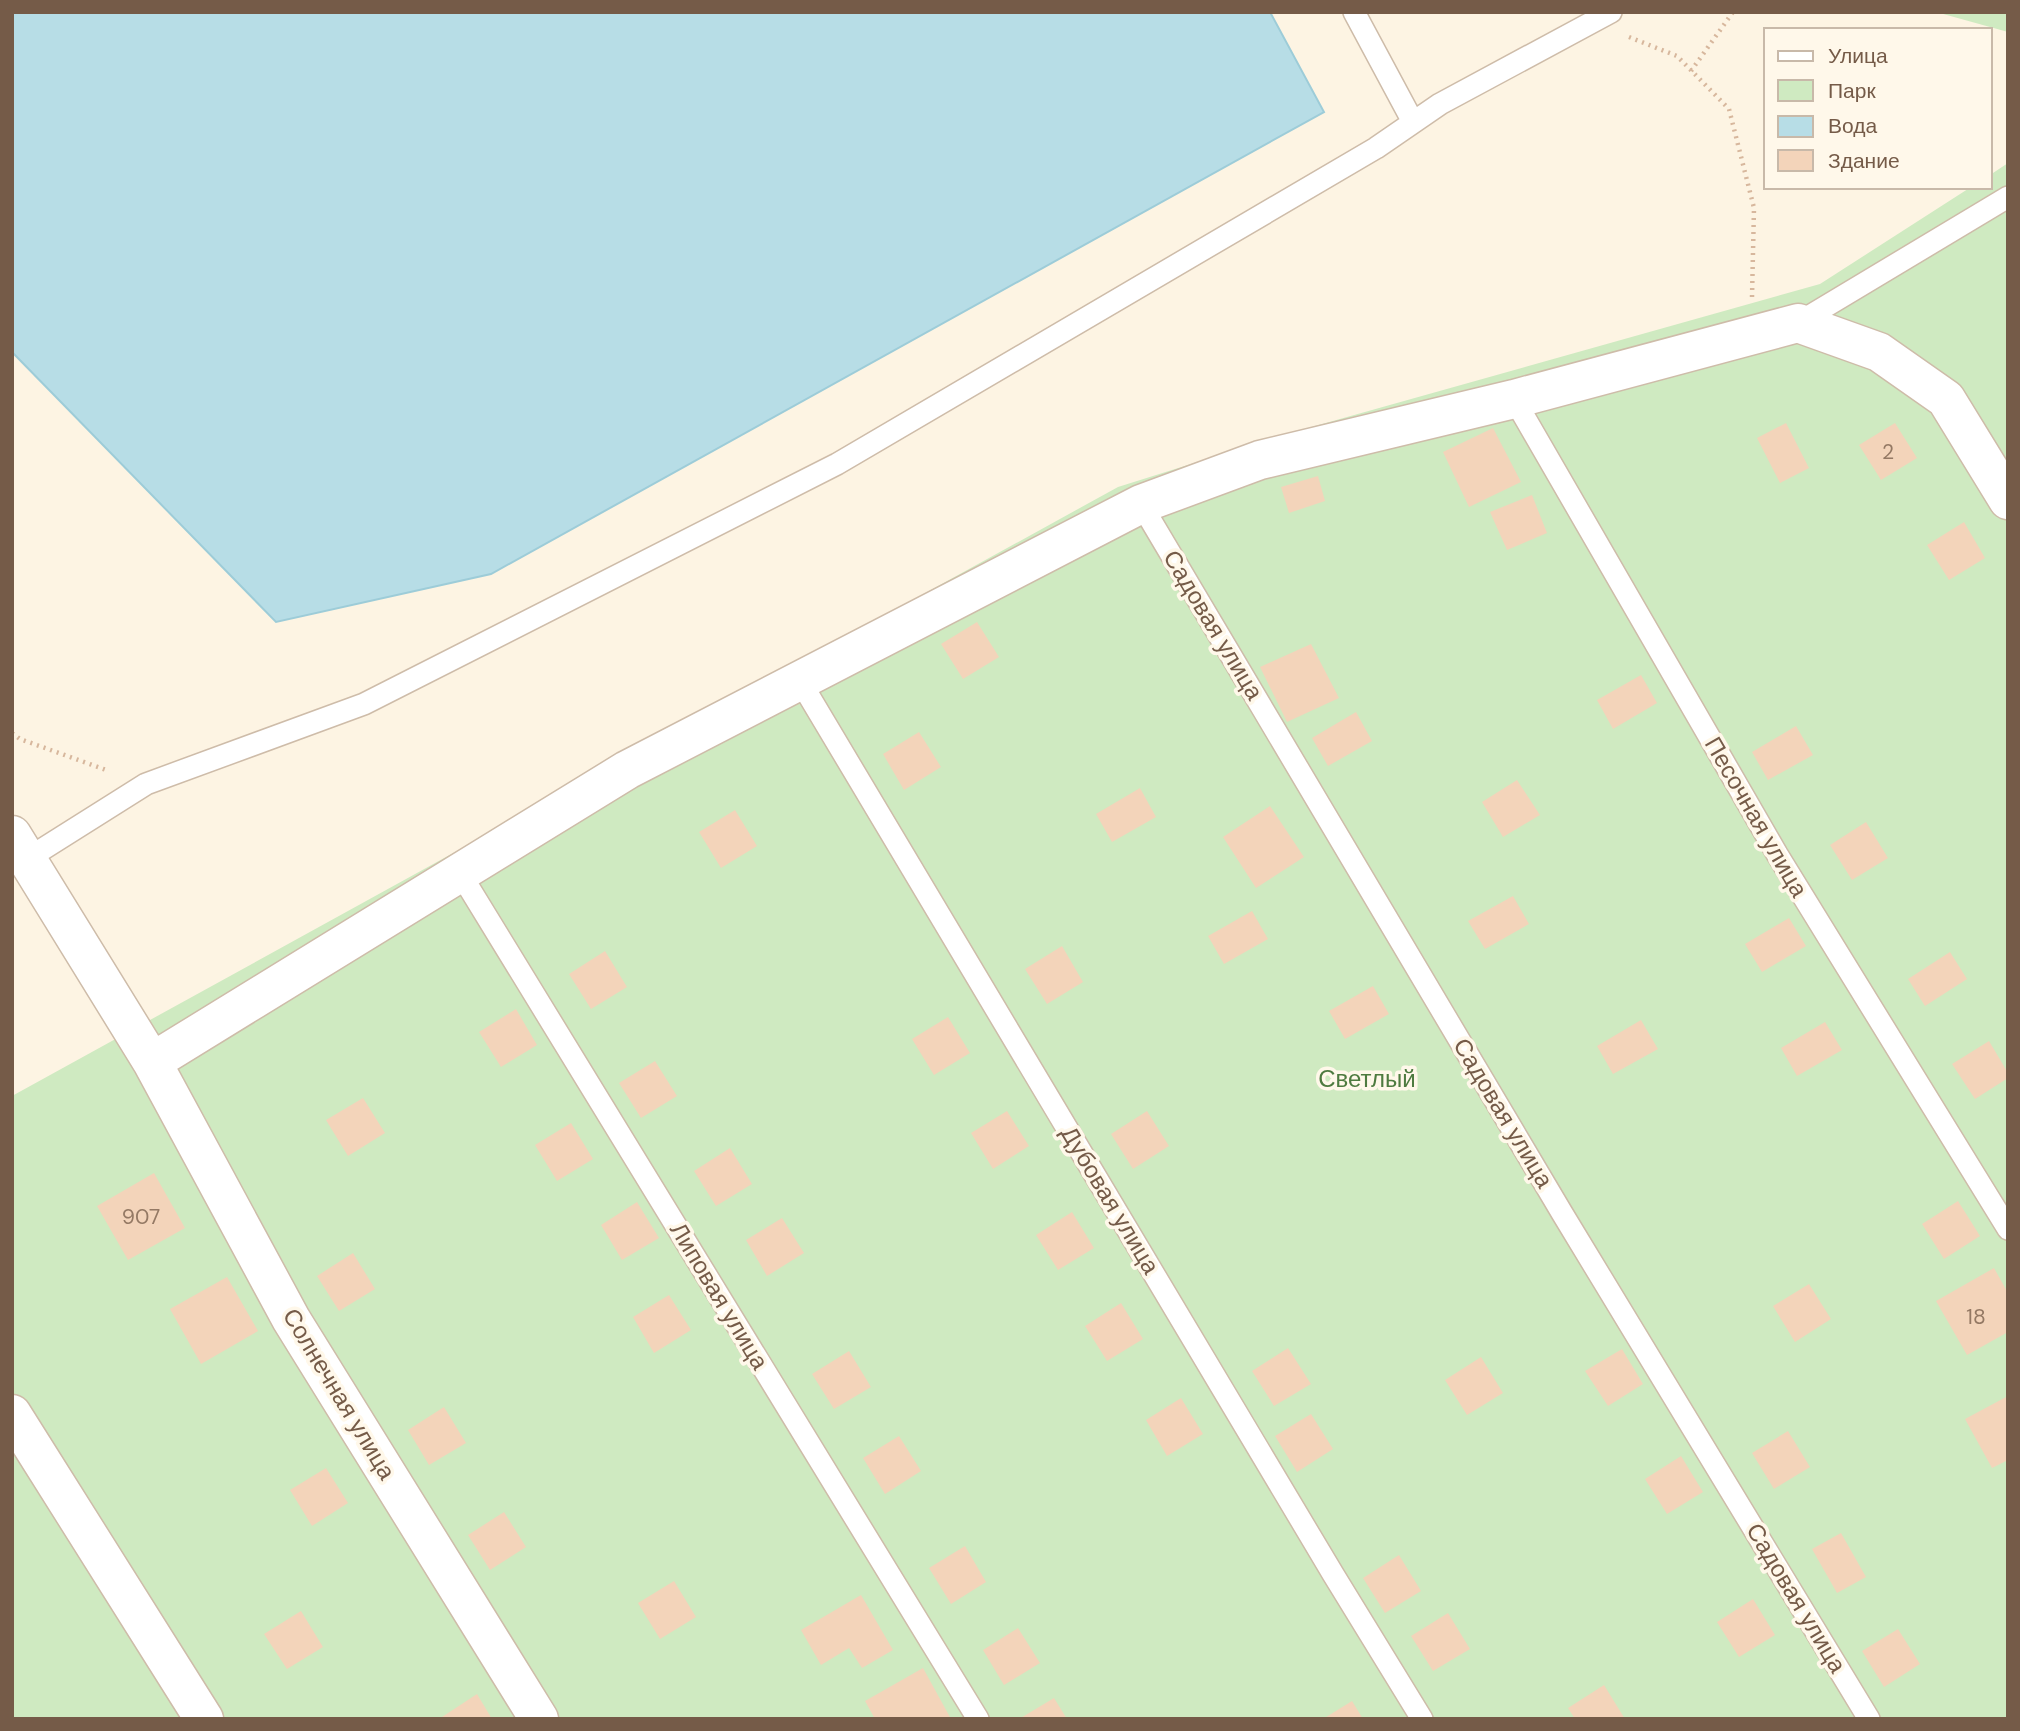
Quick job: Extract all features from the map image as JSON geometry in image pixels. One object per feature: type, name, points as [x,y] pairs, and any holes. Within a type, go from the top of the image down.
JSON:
[{"type":"street","points":[[152,1062],[627,770],[1141,504],[1259,460],[1514,398],[1798,323],[1880,352],[1946,399],[2008,500]]},
{"type":"street","name":"Солнечная улица","points":[[20,847],[152,1062],[291,1319],[539,1719]]},
{"type":"street","points":[[18,1432],[204,1719]]},
{"type":"lane","points":[[1354,12],[1413,122]]},
{"type":"lane","points":[[20,847],[146,784],[364,704],[836,464],[1376,148],[1440,104],[1602,17]]},
{"type":"lane","points":[[1798,323],[2008,197]]},
{"type":"lane","name":"Песочная улица","points":[[1514,398],[1777,854],[2008,1229]]},
{"type":"lane","name":"Садовая улица","points":[[1141,504],[1555,1201],[1869,1719]]},
{"type":"lane","name":"Дубовая улица","points":[[800,681],[1318,1550],[1422,1719]]},
{"type":"lane","name":"Липовая улица","points":[[460,873],[978,1719]]},
{"type":"path","points":[[1691,71],[1733,12]]},
{"type":"path","points":[[1602,17],[1677,56],[1729,109],[1754,208],[1751,336]]},
{"type":"path","points":[[12,733],[20,739],[146,784]]},
{"type":"green space","points":[[1936,12],[2008,12],[2008,32]]},
{"type":"green space","name":"Светлый","points":[[2008,163],[2008,1719],[12,1719],[12,1096],[1118,487],[1283,435],[1820,284],[1968,189],[1992,189],[1992,174]]},
{"type":"water","points":[[12,12],[1270,12],[1324,112],[491,574],[276,622],[12,352]]},
{"type":"building","points":[[1786,423],[1809,468],[1780,483],[1757,438]]},
{"type":"building","points":[[1895,423],[1917,458],[1881,480],[1859,445]]},
{"type":"building","points":[[1493,428],[1521,482],[1469,507],[1443,452]]},
{"type":"building","points":[[1318,476],[1325,501],[1289,513],[1281,487]]},
{"type":"building","points":[[1532,495],[1547,533],[1507,550],[1490,512]]},
{"type":"building","points":[[1964,522],[1985,558],[1949,580],[1927,545]]},
{"type":"building","points":[[977,622],[999,657],[963,679],[941,644]]},
{"type":"building","points":[[1311,644],[1339,698],[1287,722],[1260,667]]},
{"type":"building","points":[[1641,675],[1657,703],[1613,729],[1597,700]]},
{"type":"building","points":[[1356,712],[1372,741],[1328,766],[1312,738]]},
{"type":"building","points":[[1796,726],[1813,755],[1768,780],[1752,752]]},
{"type":"building","points":[[919,732],[941,767],[904,790],[883,754]]},
{"type":"building","points":[[1517,780],[1540,815],[1503,837],[1482,802]]},
{"type":"building","points":[[1140,788],[1156,817],[1112,842],[1096,814]]},
{"type":"building","points":[[1270,806],[1304,857],[1256,888],[1223,837]]},
{"type":"building","points":[[735,810],[757,846],[721,868],[699,832]]},
{"type":"building","points":[[1866,822],[1888,858],[1852,880],[1830,845]]},
{"type":"building","points":[[1513,896],[1529,924],[1485,949],[1468,921]]},
{"type":"building","points":[[1252,911],[1268,939],[1224,964],[1208,936]]},
{"type":"building","points":[[1789,918],[1806,946],[1762,972],[1745,944]]},
{"type":"building","points":[[1062,946],[1083,982],[1047,1004],[1025,969]]},
{"type":"building","points":[[605,951],[627,987],[591,1009],[569,974]]},
{"type":"building","points":[[1950,952],[1967,979],[1925,1006],[1908,979]]},
{"type":"building","points":[[1373,986],[1389,1014],[1345,1039],[1329,1011]]},
{"type":"building","points":[[516,1009],[537,1045],[501,1067],[479,1032]]},
{"type":"building","points":[[948,1017],[970,1053],[934,1075],[912,1039]]},
{"type":"building","points":[[1641,1020],[1658,1049],[1613,1074],[1597,1046]]},
{"type":"building","points":[[1825,1022],[1842,1050],[1797,1076],[1781,1048]]},
{"type":"building","points":[[1989,1041],[2008,1073],[2008,1078],[1975,1099],[1952,1064]]},
{"type":"building","points":[[655,1061],[677,1096],[641,1118],[619,1083]]},
{"type":"building","points":[[363,1098],[385,1133],[348,1156],[326,1120]]},
{"type":"building","points":[[1007,1111],[1029,1146],[993,1169],[971,1133]]},
{"type":"building","points":[[1147,1111],[1169,1146],[1133,1169],[1111,1134]]},
{"type":"building","points":[[571,1123],[593,1159],[557,1181],[535,1145]]},
{"type":"building","points":[[730,1148],[752,1184],[716,1206],[694,1171]]},
{"type":"building","points":[[154,1173],[185,1228],[128,1260],[97,1206]]},
{"type":"building","points":[[1958,1201],[1980,1236],[1944,1259],[1922,1224]]},
{"type":"building","points":[[637,1202],[659,1238],[622,1260],[601,1225]]},
{"type":"building","points":[[1072,1212],[1094,1248],[1058,1270],[1036,1235]]},
{"type":"building","points":[[782,1218],[804,1253],[767,1276],[746,1240]]},
{"type":"building","points":[[353,1253],[375,1289],[339,1311],[317,1276]]},
{"type":"building","points":[[1994,1268],[2008,1293],[2008,1332],[1967,1355],[1936,1301]]},
{"type":"building","points":[[227,1277],[258,1331],[201,1364],[170,1309]]},
{"type":"building","points":[[1809,1284],[1831,1319],[1795,1342],[1773,1306]]},
{"type":"building","points":[[669,1295],[691,1330],[654,1353],[633,1317]]},
{"type":"building","points":[[1121,1303],[1143,1339],[1107,1361],[1085,1326]]},
{"type":"building","points":[[1288,1348],[1311,1384],[1274,1406],[1252,1371]]},
{"type":"building","points":[[1622,1349],[1643,1384],[1608,1406],[1585,1371]]},
{"type":"building","points":[[849,1351],[871,1387],[834,1409],[812,1374]]},
{"type":"building","points":[[1481,1357],[1503,1393],[1467,1415],[1445,1380]]},
{"type":"building","points":[[2008,1396],[2008,1460],[1992,1468],[1965,1419]]},
{"type":"building","points":[[1181,1398],[1203,1434],[1167,1456],[1146,1420]]},
{"type":"building","points":[[444,1407],[466,1443],[429,1465],[408,1430]]},
{"type":"building","points":[[1311,1414],[1333,1449],[1297,1472],[1275,1436]]},
{"type":"building","points":[[1788,1431],[1810,1467],[1774,1489],[1752,1453]]},
{"type":"building","points":[[899,1436],[921,1471],[885,1494],[863,1458]]},
{"type":"building","points":[[1681,1456],[1703,1492],[1667,1514],[1645,1479]]},
{"type":"building","points":[[326,1468],[348,1503],[312,1526],[290,1490]]},
{"type":"building","points":[[504,1512],[526,1547],[490,1570],[468,1535]]},
{"type":"building","points":[[1841,1533],[1866,1577],[1837,1593],[1812,1549]]},
{"type":"building","points":[[965,1546],[986,1582],[951,1604],[929,1568]]},
{"type":"building","points":[[1399,1555],[1421,1591],[1385,1613],[1363,1578]]},
{"type":"building","points":[[674,1581],[696,1617],[660,1639],[638,1603]]},
{"type":"building","points":[[861,1595],[893,1650],[862,1668],[849,1648],[821,1665],[801,1630]]},
{"type":"building","points":[[1753,1599],[1775,1635],[1739,1657],[1717,1622]]},
{"type":"building","points":[[301,1611],[323,1647],[287,1669],[264,1634]]},
{"type":"building","points":[[1448,1613],[1470,1649],[1433,1671],[1411,1636]]},
{"type":"building","points":[[1018,1628],[1040,1663],[1004,1685],[983,1650]]},
{"type":"building","points":[[1898,1629],[1920,1664],[1884,1687],[1862,1651]]},
{"type":"building","points":[[923,1668],[951,1719],[875,1719],[865,1701]]},
{"type":"building","points":[[1604,1685],[1625,1719],[1575,1719],[1568,1708]]},
{"type":"building","points":[[477,1694],[492,1719],[443,1719],[442,1717]]},
{"type":"building","points":[[1054,1698],[1067,1719],[1019,1719]]},
{"type":"building","points":[[1352,1701],[1363,1719],[1323,1719]]}]
